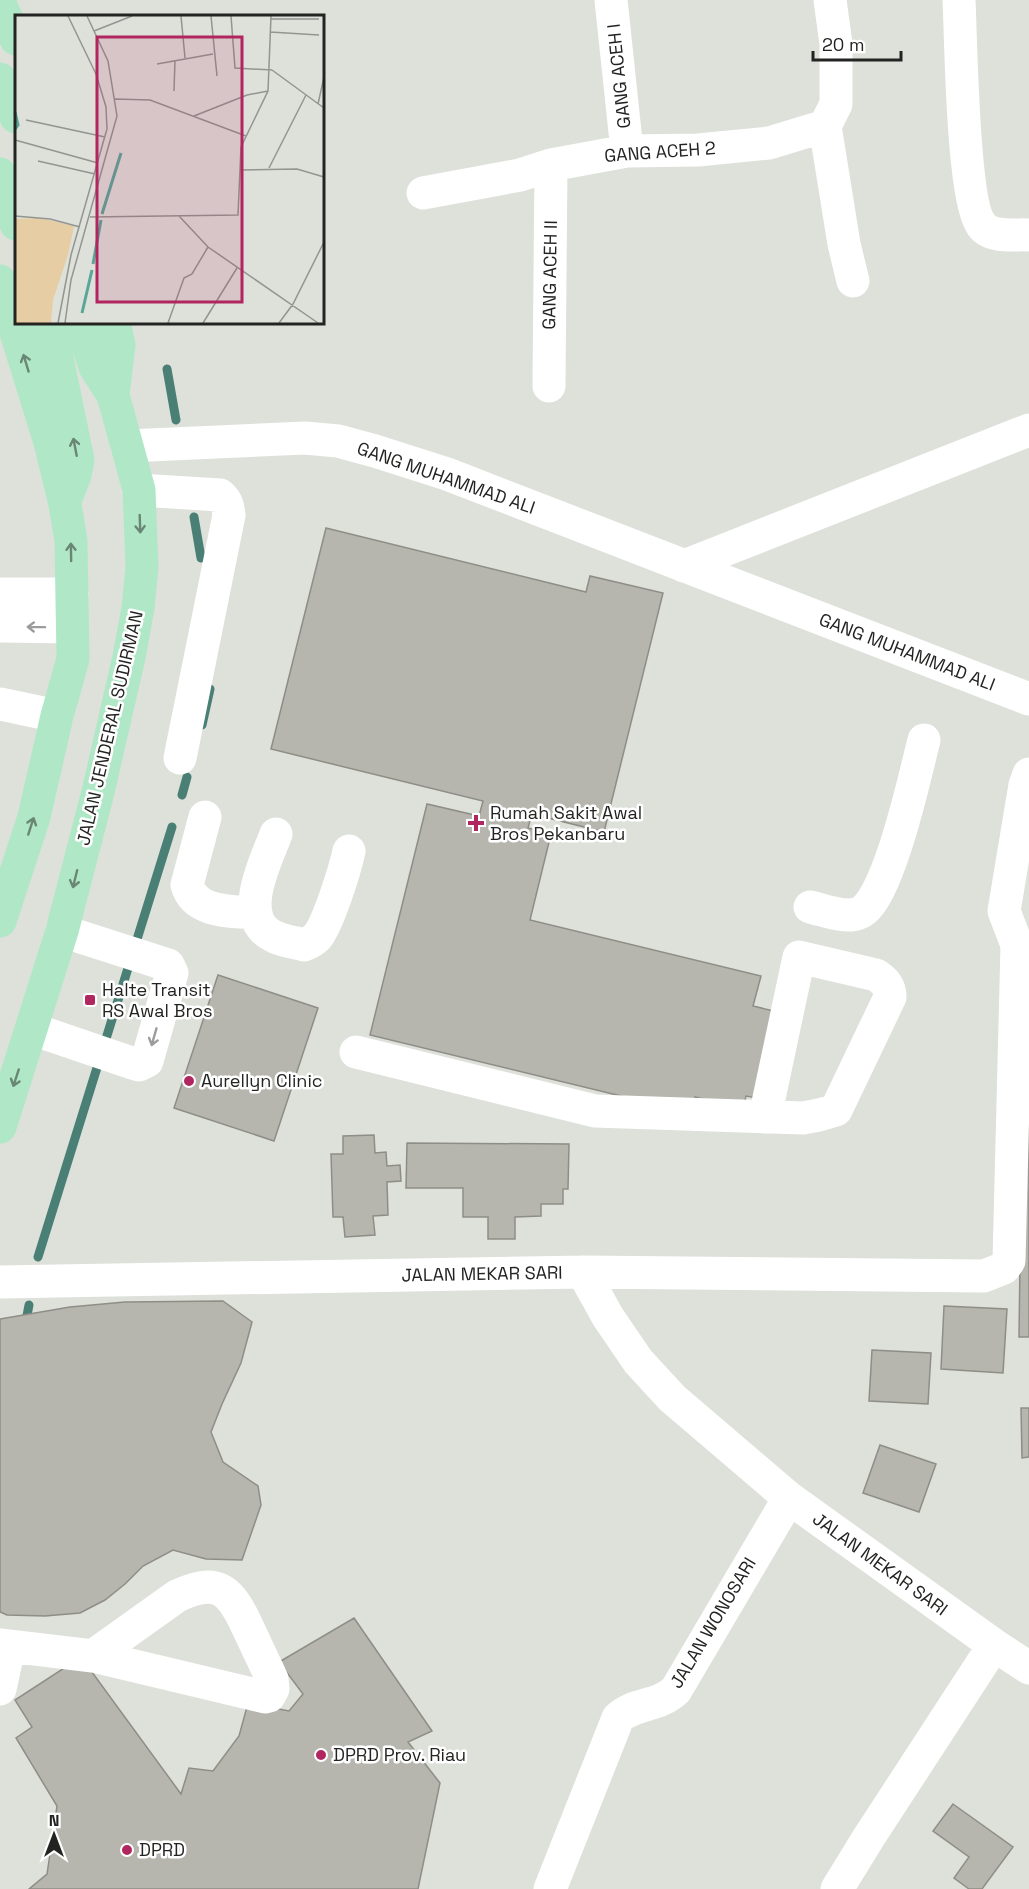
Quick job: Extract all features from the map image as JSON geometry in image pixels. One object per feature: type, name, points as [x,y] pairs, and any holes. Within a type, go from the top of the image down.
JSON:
[{"type":"main road","points":[[0,4],[15,37]]},
{"type":"main road","points":[[0,79],[15,115]]},
{"type":"main road","points":[[0,174],[15,221]]},
{"type":"main road","points":[[2,296],[50,442],[65,504],[71,541],[73,658],[34,817],[3,904]]},
{"type":"main road","points":[[50,324],[74,339],[113,395]]},
{"type":"main road","name":"JALAN JENDERAL SUDIRMAN","points":[[0,1127],[62,931],[98,792],[131,647],[142,567],[139,490],[113,395],[119,345],[114,324]]},
{"type":"main road","points":[[65,504],[78,460],[74,339]]},
{"type":"street","name":"GANG ACEH I","points":[[611,0],[627,151]]},
{"type":"street","points":[[830,0],[836,44],[836,104],[825,126],[844,243],[853,281]]},
{"type":"street","points":[[959,0],[966,148],[974,211],[979,223],[991,233],[1029,235]]},
{"type":"street","name":"GANG ACEH 2","points":[[423,193],[520,175],[551,165],[627,151],[698,150],[769,142],[825,126]]},
{"type":"street","name":"GANG ACEH II","points":[[549,386],[551,165]]},
{"type":"street","points":[[684,566],[1029,430]]},
{"type":"street","name":"GANG MUHAMMAD ALI","points":[[127,446],[305,438],[338,441],[375,451],[447,474],[1029,699]]},
{"type":"street","points":[[139,490],[220,495],[229,508],[180,758]]},
{"type":"street","points":[[0,594],[72,594]]},
{"type":"street","points":[[0,626],[72,627]]},
{"type":"street","points":[[0,704],[57,716]]},
{"type":"street","points":[[810,907],[851,915],[861,913],[870,906],[894,855],[924,740]]},
{"type":"street","points":[[583,1272],[984,1276],[1004,1268],[1009,1261],[1023,945],[1004,911],[1025,785],[1029,774]]},
{"type":"street","points":[[205,817],[187,885],[189,894],[205,906],[214,909],[254,913]]},
{"type":"street","points":[[276,834],[257,888],[254,913],[258,924],[273,937],[304,945],[315,940],[323,928],[344,873],[349,851]]},
{"type":"street","points":[[32,1029],[139,1065],[147,1061],[172,973],[168,965],[62,931]]},
{"type":"street","points":[[356,1052],[595,1112],[765,1117],[803,1118],[836,1110],[890,997],[889,987],[883,980],[876,975],[799,957],[765,1117]]},
{"type":"street","name":"JALAN MEKAR SARI","points":[[0,1282],[583,1272],[608,1317],[653,1380],[789,1498],[1029,1668]]},
{"type":"street","name":"JALAN WONOSARI","points":[[550,1889],[618,1718],[633,1708],[649,1706],[662,1701],[676,1690],[789,1498]]},
{"type":"street","points":[[0,1689],[5,1646],[93,1656],[265,1697],[269,1696],[273,1689],[272,1679],[233,1599],[220,1590],[209,1587],[177,1596],[93,1656]]},
{"type":"street","points":[[837,1889],[994,1645]]},
{"type":"building","name":"Rumah Sakit Awal Bros Pekanbaru","points":[[326,528],[586,592],[590,576],[663,593],[604,832],[532,814],[528,828],[551,834],[530,920],[761,976],[753,1006],[778,1012],[757,1098],[746,1096],[743,1109],[695,1097],[691,1113],[370,1035],[427,804],[479,816],[483,801],[271,749]]},
{"type":"building","points":[[1024,964],[1029,964],[1029,1337],[1019,1337]]},
{"type":"building","points":[[218,975],[318,1008],[274,1141],[174,1108]]},
{"type":"building","points":[[374,1135],[375,1153],[386,1152],[387,1166],[400,1165],[401,1181],[387,1182],[388,1215],[373,1216],[375,1235],[345,1237],[343,1217],[333,1217],[331,1154],[343,1154],[343,1136]]},
{"type":"building","points":[[407,1143],[569,1144],[568,1189],[563,1189],[563,1204],[541,1204],[541,1216],[515,1217],[515,1239],[488,1239],[488,1217],[463,1217],[463,1188],[406,1188]]},
{"type":"building","points":[[223,1301],[252,1322],[241,1363],[211,1432],[223,1462],[258,1486],[261,1505],[242,1560],[206,1559],[173,1550],[143,1566],[105,1600],[80,1613],[45,1616],[7,1615],[0,1612],[0,1319],[70,1307],[125,1302]]},
{"type":"building","points":[[944,1306],[1007,1309],[1003,1373],[941,1369]]},
{"type":"building","points":[[872,1350],[931,1353],[928,1404],[869,1401]]},
{"type":"building","points":[[1021,1408],[1029,1408],[1029,1457],[1022,1458]]},
{"type":"building","points":[[880,1445],[936,1464],[919,1512],[863,1493]]},
{"type":"building","name":"DPRD Prov. Riau","points":[[354,1618],[432,1731],[408,1742],[440,1783],[418,1889],[29,1889],[47,1874],[57,1806],[16,1738],[32,1727],[15,1700],[81,1657],[181,1794],[189,1768],[213,1771],[239,1736],[248,1703],[289,1711],[303,1694],[279,1662]]},
{"type":"building","points":[[953,1804],[1013,1847],[982,1889],[969,1889],[954,1878],[969,1857],[933,1831]]},
{"type":"waterway","points":[[167,369],[176,420]]},
{"type":"waterway","points":[[194,517],[201,558]]},
{"type":"waterway","points":[[202,725],[210,689]]},
{"type":"waterway","points":[[182,795],[187,777]]},
{"type":"waterway","points":[[38,1257],[172,827]]},
{"type":"waterway","points":[[25,1326],[29,1305]]},
{"type":"place","name":"Rumah Sakit Awal Bros Pekanbaru","points":[[476,823]]},
{"type":"place","name":"Halte Transit RS Awal Bros","points":[[90,1000]]},
{"type":"place","name":"Aurellyn Clinic","points":[[189,1081]]},
{"type":"place","name":"DPRD Prov. Riau","points":[[321,1755]]},
{"type":"place","name":"DPRD","points":[[127,1850]]}]
